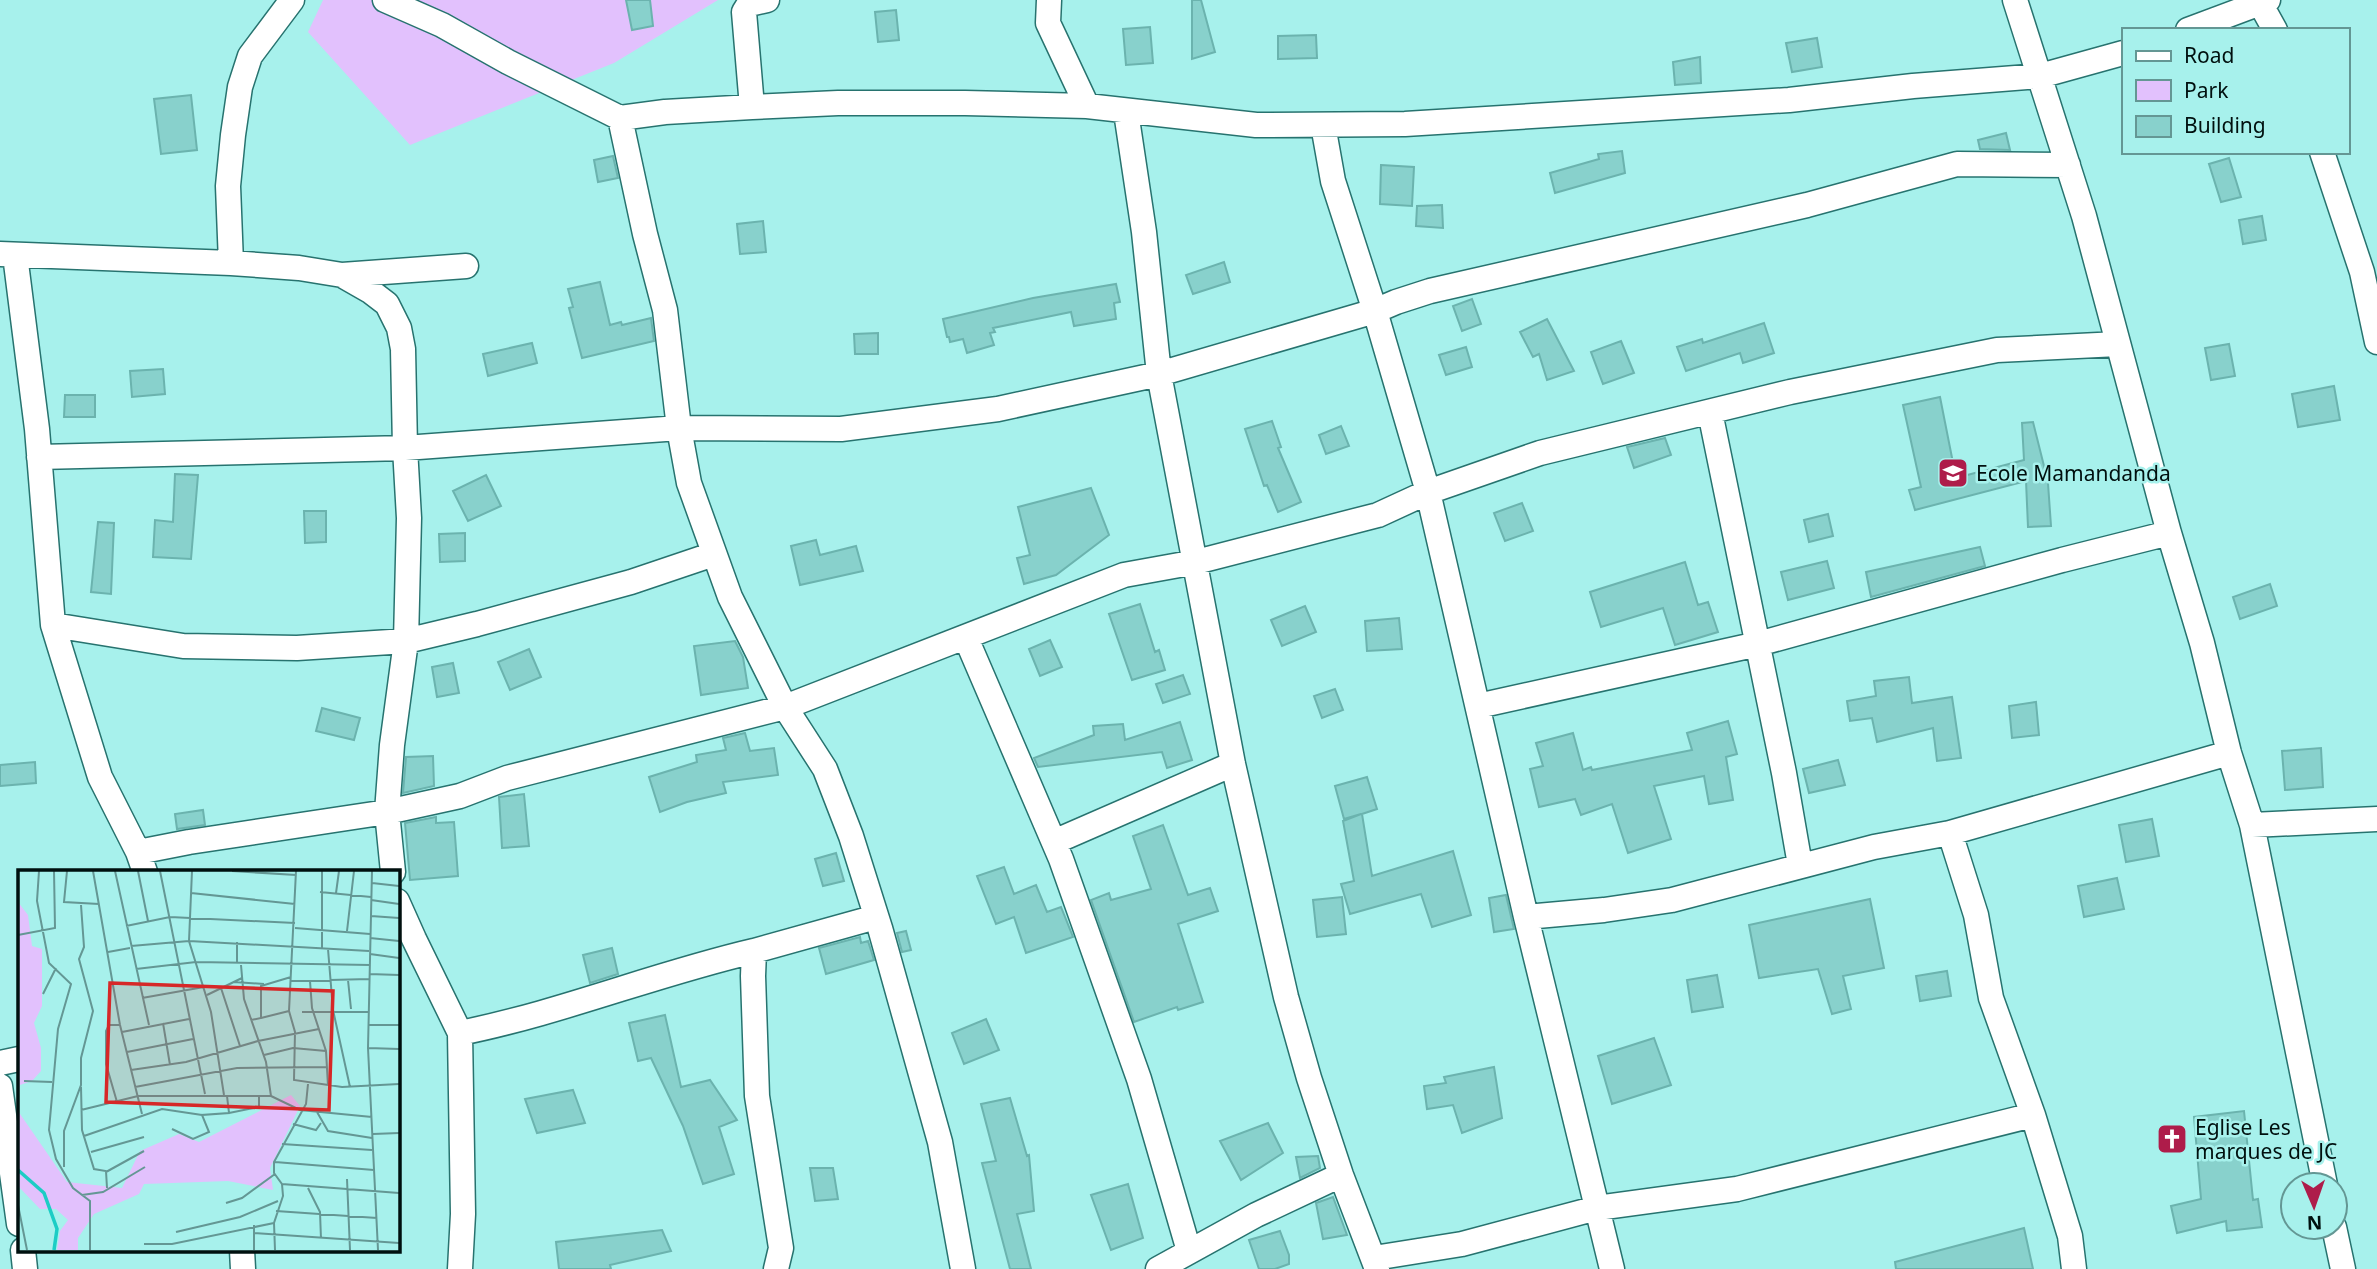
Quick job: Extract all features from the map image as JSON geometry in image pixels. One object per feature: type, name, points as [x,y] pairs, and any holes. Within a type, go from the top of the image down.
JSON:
[{"type":"street","points":[[231,263],[228,186],[240,88],[250,56],[292,0]]},
{"type":"street","points":[[385,0],[442,25],[620,118],[665,112],[838,103],[965,103],[1087,106],[1256,125],[1405,124],[1789,100],[1913,86],[2040,76],[2122,53]]},
{"type":"street","points":[[751,107],[744,12],[749,4],[767,0]]},
{"type":"street","points":[[1049,0],[1048,23],[1087,106]]},
{"type":"street","points":[[2015,0],[2068,165],[2202,643],[2229,753],[2252,825],[2322,1171]]},
{"type":"street","points":[[2193,28],[2264,1],[2274,28]]},
{"type":"street","points":[[1126,112],[1144,232],[1159,374],[1233,764],[1286,998],[1308,1078],[1341,1175],[1376,1264],[1597,1208],[1737,1189],[2033,1115]]},
{"type":"street","points":[[620,118],[645,234],[665,310],[679,428],[689,483],[730,597],[785,707],[825,768],[851,836],[940,1142],[963,1269]]},
{"type":"street","points":[[1323,125],[1333,181],[1375,311],[1428,492],[1526,917],[1612,1269]]},
{"type":"street","points":[[2323,154],[2362,272],[2377,342]]},
{"type":"street","points":[[39,457],[405,448],[679,428],[841,429],[998,409],[1159,374],[1375,311],[1430,291],[1807,205],[1957,164],[2068,165]]},
{"type":"street","points":[[466,266],[342,275],[231,263],[7,255],[39,457],[53,625],[100,777],[141,862],[189,842],[387,812],[460,796],[507,778],[785,707],[1124,575],[1196,562],[1378,515],[1428,492],[1540,453],[1790,392],[1997,350],[2118,344]]},
{"type":"street","points":[[342,275],[387,304],[399,328],[403,349],[409,518],[406,641],[392,744],[387,812],[393,870]]},
{"type":"street","points":[[1710,412],[1794,820],[1800,865]]},
{"type":"street","points":[[1478,706],[1758,644],[2169,533]]},
{"type":"street","points":[[53,625],[183,646],[297,648],[406,641],[631,582],[714,554]]},
{"type":"street","points":[[966,638],[1054,842],[1139,1079],[1189,1251]]},
{"type":"street","points":[[1526,917],[1672,900],[1874,846],[1950,833],[2229,753]]},
{"type":"street","points":[[1054,842],[1233,764]]},
{"type":"street","points":[[2252,825],[2377,819]]},
{"type":"street","points":[[1950,833],[1976,915],[1991,998],[2033,1115],[2070,1236],[2074,1269]]},
{"type":"street","points":[[399,905],[460,1033],[463,1214],[460,1269]]},
{"type":"street","points":[[460,1033],[498,1025],[700,964],[876,917]]},
{"type":"street","points":[[754,951],[752,976],[757,1096],[781,1248],[776,1269]]},
{"type":"street","points":[[0,1063],[18,1059]]},
{"type":"street","points":[[0,1086],[18,1217]]},
{"type":"street","points":[[1158,1269],[1255,1215],[1341,1175]]},
{"type":"street","points":[[2337,1241],[2343,1269]]},
{"type":"green space","points":[[323,0],[718,0],[614,63],[410,145],[308,32]]},
{"type":"building","points":[[626,0],[650,0],[653,26],[632,30]]},
{"type":"building","points":[[1192,0],[1201,0],[1215,52],[1192,59]]},
{"type":"building","points":[[896,10],[899,40],[878,42],[875,12]]},
{"type":"building","points":[[1150,27],[1153,63],[1126,65],[1123,29]]},
{"type":"building","points":[[1316,35],[1317,58],[1278,59],[1278,36]]},
{"type":"building","points":[[1817,38],[1822,67],[1792,72],[1786,43]]},
{"type":"building","points":[[1700,57],[1701,83],[1675,85],[1673,62]]},
{"type":"building","points":[[191,95],[197,150],[161,154],[154,99]]},
{"type":"building","points":[[2006,133],[2010,150],[1980,149],[1978,140]]},
{"type":"building","points":[[1622,151],[1625,173],[1555,193],[1550,173],[1599,159],[1598,154]]},
{"type":"building","points":[[613,156],[618,178],[598,182],[594,160]]},
{"type":"building","points":[[2229,158],[2241,197],[2221,202],[2209,164]]},
{"type":"building","points":[[1381,165],[1414,167],[1412,206],[1380,204]]},
{"type":"building","points":[[1442,205],[1443,228],[1416,226],[1417,206]]},
{"type":"building","points":[[2262,216],[2266,240],[2243,244],[2239,220]]},
{"type":"building","points":[[763,221],[766,252],[740,254],[737,224]]},
{"type":"building","points":[[1224,262],[1230,282],[1193,294],[1186,275]]},
{"type":"building","points":[[600,282],[610,325],[651,318],[654,341],[582,358],[569,308],[573,307],[568,289]]},
{"type":"building","points":[[1116,284],[1120,302],[1114,303],[1116,319],[1074,326],[1071,312],[993,328],[995,332],[990,333],[994,345],[967,353],[963,339],[950,342],[947,337],[943,319],[1033,298]]},
{"type":"building","points":[[1472,299],[1481,324],[1462,331],[1453,306]]},
{"type":"building","points":[[1547,319],[1574,371],[1547,380],[1539,354],[1533,357],[1520,332]]},
{"type":"building","points":[[1764,323],[1774,353],[1743,363],[1740,353],[1686,371],[1677,347],[1702,339],[1703,343]]},
{"type":"building","points":[[878,333],[878,354],[855,354],[854,334]]},
{"type":"building","points":[[1621,341],[1634,373],[1603,384],[1591,352]]},
{"type":"building","points":[[532,343],[537,363],[488,376],[483,354]]},
{"type":"building","points":[[2229,344],[2235,376],[2211,380],[2205,348]]},
{"type":"building","points":[[1466,347],[1472,367],[1446,375],[1439,355]]},
{"type":"building","points":[[163,369],[165,394],[132,397],[130,371]]},
{"type":"building","points":[[2334,386],[2340,420],[2298,427],[2292,394]]},
{"type":"building","points":[[65,395],[95,395],[95,417],[64,417]]},
{"type":"building","points":[[1940,397],[1956,478],[2024,460],[2022,423],[2033,422],[2045,470],[2047,469],[2051,526],[2028,527],[2026,481],[1915,510],[1909,490],[1921,487],[1903,405]]},
{"type":"building","points":[[1272,421],[1281,447],[1278,448],[1301,502],[1278,512],[1267,485],[1264,486],[1245,429]]},
{"type":"building","points":[[1341,426],[1349,446],[1326,454],[1319,435]]},
{"type":"building","points":[[1665,438],[1671,455],[1634,468],[1627,447]]},
{"type":"building","points":[[175,474],[198,475],[191,559],[153,557],[155,520],[173,522]]},
{"type":"building","points":[[486,475],[501,506],[468,521],[453,491]]},
{"type":"building","points":[[1091,488],[1109,535],[1056,575],[1024,584],[1017,558],[1030,555],[1018,507]]},
{"type":"building","points":[[1522,503],[1533,531],[1505,541],[1494,513]]},
{"type":"building","points":[[304,511],[326,511],[326,542],[305,543]]},
{"type":"building","points":[[1828,514],[1833,536],[1809,542],[1804,520]]},
{"type":"building","points":[[98,522],[114,523],[111,594],[91,592]]},
{"type":"building","points":[[465,533],[465,561],[440,562],[439,534]]},
{"type":"building","points":[[816,540],[820,555],[856,546],[863,571],[800,585],[791,546]]},
{"type":"building","points":[[1980,547],[1985,566],[1871,597],[1866,572]]},
{"type":"building","points":[[1827,561],[1834,588],[1788,600],[1781,572]]},
{"type":"building","points":[[1685,562],[1698,605],[1708,602],[1718,632],[1675,645],[1663,608],[1601,627],[1590,592]]},
{"type":"building","points":[[2270,584],[2277,606],[2240,619],[2233,597]]},
{"type":"building","points":[[1140,604],[1155,652],[1159,650],[1165,670],[1132,680],[1109,614]]},
{"type":"building","points":[[1305,606],[1316,632],[1282,646],[1271,620]]},
{"type":"building","points":[[1399,618],[1402,649],[1367,651],[1365,621]]},
{"type":"building","points":[[1050,640],[1062,667],[1040,676],[1029,649]]},
{"type":"building","points":[[735,641],[743,657],[748,688],[701,695],[694,646]]},
{"type":"building","points":[[529,649],[541,677],[510,690],[498,662]]},
{"type":"building","points":[[453,663],[459,693],[437,697],[432,667]]},
{"type":"building","points":[[1183,675],[1190,694],[1163,703],[1156,684]]},
{"type":"building","points":[[1909,677],[1912,703],[1952,697],[1961,758],[1937,761],[1933,728],[1877,742],[1872,718],[1850,721],[1847,701],[1876,696],[1874,681]]},
{"type":"building","points":[[1335,689],[1343,710],[1322,718],[1314,696]]},
{"type":"building","points":[[2036,702],[2039,735],[2012,738],[2009,706]]},
{"type":"building","points":[[322,708],[360,718],[354,740],[316,731]]},
{"type":"building","points":[[1728,721],[1737,754],[1726,757],[1733,800],[1709,804],[1704,776],[1654,786],[1671,839],[1628,853],[1612,804],[1581,815],[1575,799],[1539,807],[1530,769],[1543,766],[1536,743],[1573,733],[1583,770],[1591,767],[1592,770],[1692,750],[1687,733]]},
{"type":"building","points":[[1180,722],[1192,760],[1167,768],[1162,752],[1038,767],[1034,758],[1094,735],[1093,726],[1123,724],[1125,740]]},
{"type":"building","points":[[745,733],[750,751],[774,748],[778,775],[723,782],[726,793],[687,802],[660,812],[649,777],[697,762],[696,755],[726,750],[723,738]]},
{"type":"building","points":[[2321,748],[2323,787],[2285,790],[2282,751]]},
{"type":"building","points":[[433,756],[434,786],[403,793],[406,757]]},
{"type":"building","points":[[1838,760],[1845,785],[1809,793],[1803,769]]},
{"type":"building","points":[[35,762],[36,783],[0,786],[0,765]]},
{"type":"building","points":[[1367,777],[1377,809],[1362,814],[1372,876],[1453,851],[1471,915],[1432,927],[1421,894],[1350,914],[1341,884],[1354,881],[1343,821],[1361,814],[1344,819],[1335,786]]},
{"type":"building","points":[[524,794],[529,846],[502,848],[499,797]]},
{"type":"building","points":[[203,810],[205,825],[177,829],[175,814]]},
{"type":"building","points":[[436,817],[436,823],[454,822],[458,876],[410,880],[405,823]]},
{"type":"building","points":[[2152,819],[2159,856],[2126,862],[2119,825]]},
{"type":"building","points":[[1163,825],[1188,895],[1210,888],[1218,911],[1178,924],[1203,1002],[1178,1010],[1177,1007],[1134,1022],[1091,900],[1109,893],[1111,900],[1151,889],[1133,836]]},
{"type":"building","points":[[836,853],[844,881],[823,886],[815,859]]},
{"type":"building","points":[[1004,867],[1014,894],[1036,885],[1047,912],[1061,907],[1073,937],[1026,953],[1014,917],[996,924],[977,876]]},
{"type":"building","points":[[2117,878],[2124,909],[2084,917],[2078,886]]},
{"type":"building","points":[[1506,895],[1514,929],[1494,932],[1489,898]]},
{"type":"building","points":[[1342,897],[1346,934],[1317,937],[1313,900]]},
{"type":"building","points":[[1870,899],[1884,968],[1843,976],[1851,1009],[1832,1014],[1818,969],[1759,978],[1749,925]]},
{"type":"building","points":[[906,931],[911,950],[902,952],[897,933]]},
{"type":"building","points":[[860,937],[861,943],[868,941],[874,960],[826,974],[819,948]]},
{"type":"building","points":[[612,948],[618,974],[590,983],[583,955]]},
{"type":"building","points":[[1947,971],[1951,996],[1920,1001],[1916,976]]},
{"type":"building","points":[[1717,975],[1723,1007],[1692,1012],[1687,980]]},
{"type":"building","points":[[665,1015],[681,1087],[710,1080],[737,1120],[719,1127],[734,1174],[703,1184],[683,1126],[651,1058],[638,1061],[629,1023]]},
{"type":"building","points":[[986,1019],[999,1050],[964,1064],[952,1033]]},
{"type":"building","points":[[1654,1038],[1671,1085],[1612,1104],[1598,1056]]},
{"type":"building","points":[[1494,1067],[1502,1118],[1462,1133],[1453,1105],[1427,1109],[1424,1086],[1446,1083],[1444,1077]]},
{"type":"building","points":[[573,1090],[585,1123],[537,1133],[525,1099]]},
{"type":"building","points":[[1010,1098],[1027,1156],[1029,1155],[1034,1211],[1017,1214],[1031,1269],[1010,1269],[982,1163],[996,1161],[981,1104]]},
{"type":"building","points":[[2244,1111],[2253,1200],[2258,1199],[2262,1227],[2227,1231],[2226,1221],[2177,1233],[2171,1206],[2201,1199],[2194,1117]]},
{"type":"building","points":[[1268,1123],[1283,1153],[1241,1180],[1220,1141]]},
{"type":"building","points":[[1318,1156],[1320,1168],[1300,1178],[1296,1157]]},
{"type":"building","points":[[810,1168],[833,1168],[838,1199],[815,1201]]},
{"type":"building","points":[[1128,1184],[1143,1238],[1111,1250],[1091,1195]]},
{"type":"building","points":[[1333,1197],[1347,1235],[1323,1239],[1316,1203]]},
{"type":"building","points":[[2024,1228],[2033,1269],[1896,1269],[1895,1262]]},
{"type":"building","points":[[662,1230],[671,1251],[610,1265],[611,1269],[559,1269],[556,1242]]},
{"type":"building","points":[[1280,1231],[1289,1255],[1289,1264],[1275,1269],[1259,1269],[1249,1240]]},
{"type":"place","name":"Ecole Mamandanda","points":[[1953,473]]},
{"type":"place","name":"Eglise Les marques de JC","points":[[2172,1139]]}]
